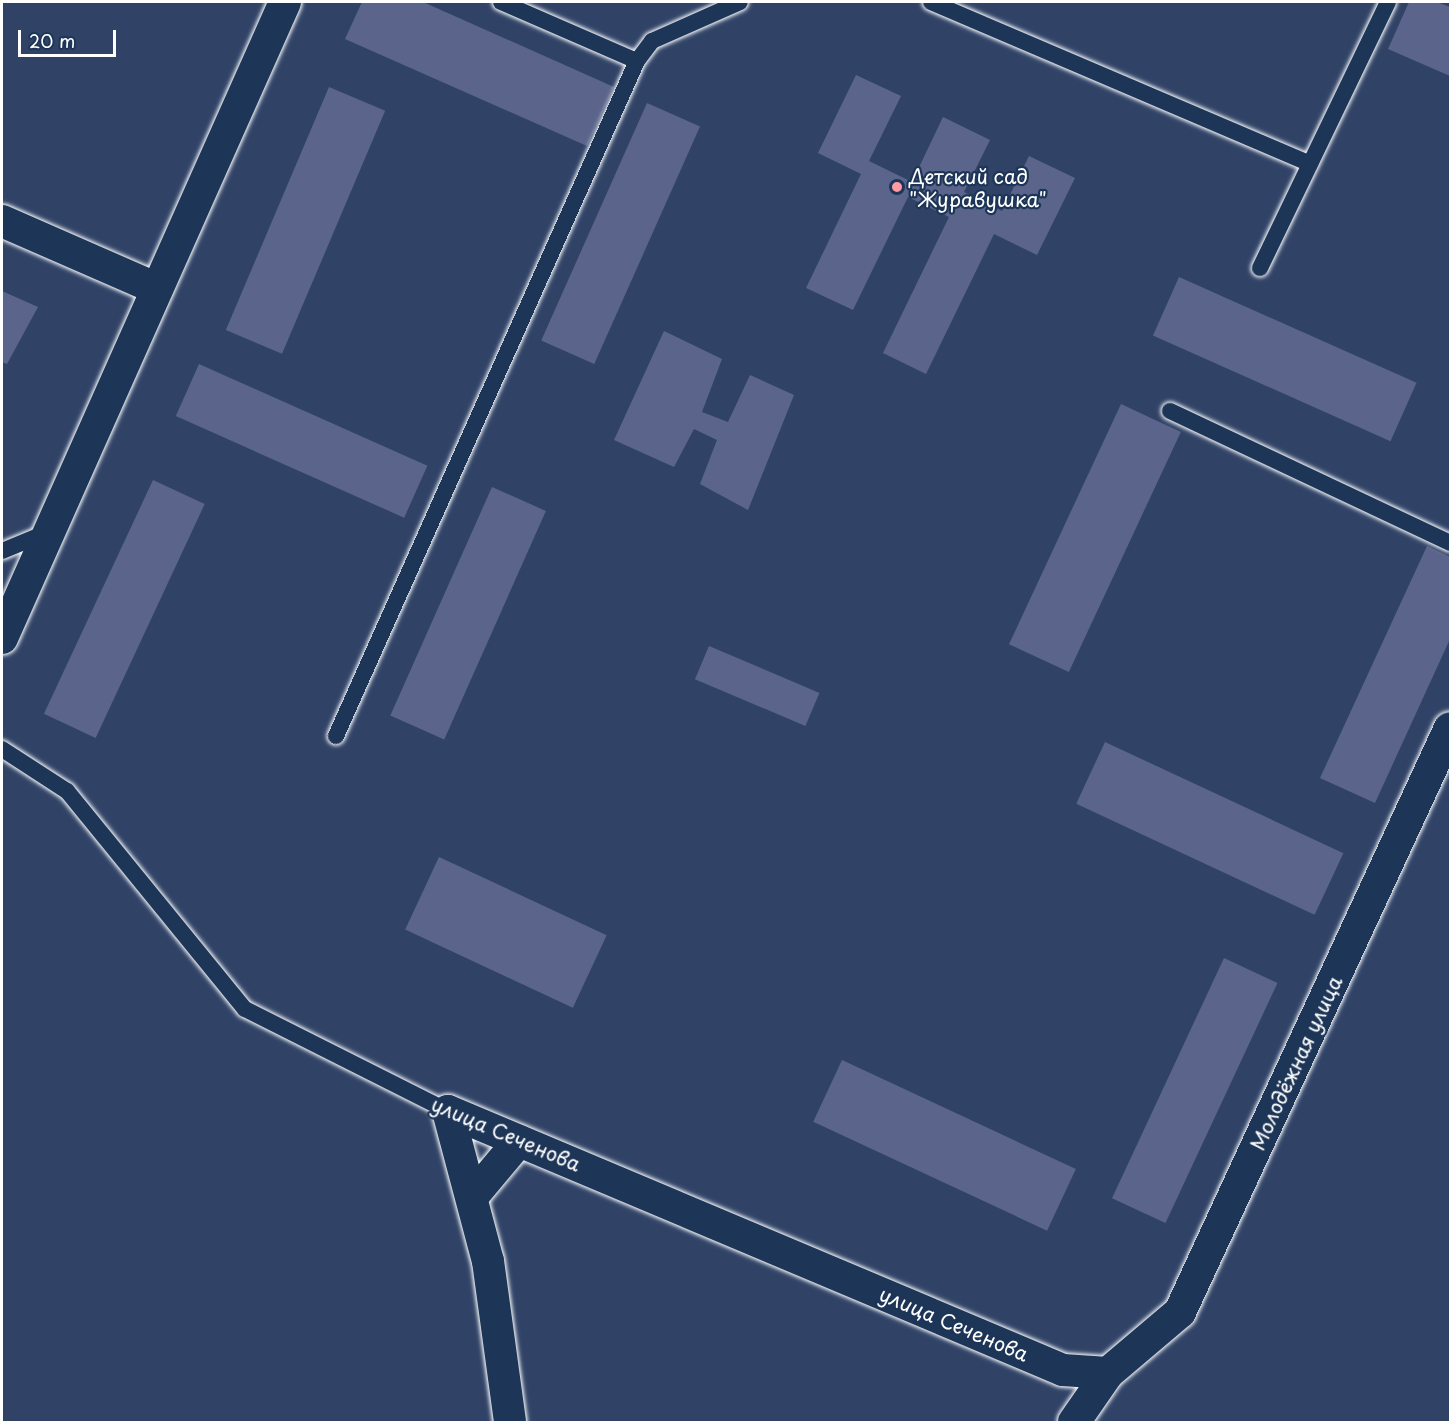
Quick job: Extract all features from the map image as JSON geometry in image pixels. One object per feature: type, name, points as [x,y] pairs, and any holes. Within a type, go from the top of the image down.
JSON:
[{"type":"street","points":[[2,638],[155,288],[285,2]]},
{"type":"street","points":[[2,221],[155,288]]},
{"type":"street","name":"Молодёжная улица","points":[[1074,1422],[1108,1373],[1180,1312],[1439,787],[1450,728]]},
{"type":"street","points":[[448,1111],[488,1261],[510,1422]]},
{"type":"street","name":"улица Сеченова","points":[[448,1111],[1063,1370],[1108,1373]]},
{"type":"street","points":[[472,1197],[519,1140]]},
{"type":"lane","points":[[501,2],[637,61]]},
{"type":"lane","points":[[336,736],[637,61],[652,41],[740,2]]},
{"type":"lane","points":[[931,2],[1310,164]]},
{"type":"lane","points":[[1260,268],[1388,2]]},
{"type":"lane","points":[[1170,411],[1450,543]]},
{"type":"lane","points":[[2,552],[48,532]]},
{"type":"lane","name":"улица Сеченова","points":[[2,749],[67,791],[245,1009],[448,1111]]},
{"type":"building","points":[[362,2],[423,2],[614,87],[587,146],[345,39]]},
{"type":"building","points":[[1409,2],[1437,2],[1450,7],[1450,76],[1388,49]]},
{"type":"building","points":[[856,75],[901,96],[869,161],[912,182],[943,117],[990,140],[964,192],[1002,211],[1029,156],[1075,178],[1037,255],[994,234],[926,374],[883,353],[949,217],[908,197],[853,310],[806,288],[861,174],[818,153]]},
{"type":"building","points":[[329,87],[385,111],[282,354],[226,330]]},
{"type":"building","points":[[647,103],[700,127],[594,364],[541,341]]},
{"type":"building","points":[[1179,277],[1417,383],[1390,441],[1153,335]]},
{"type":"building","points":[[2,291],[38,307],[7,364],[2,362]]},
{"type":"building","points":[[664,331],[722,359],[702,412],[728,422],[750,375],[794,395],[748,510],[700,484],[717,440],[694,429],[674,467],[614,440]]},
{"type":"building","points":[[199,364],[427,466],[404,518],[176,416]]},
{"type":"building","points":[[1121,404],[1181,432],[1069,672],[1009,644]]},
{"type":"building","points":[[153,480],[205,504],[96,738],[44,714]]},
{"type":"building","points":[[492,487],[546,511],[444,739],[390,715]]},
{"type":"building","points":[[1427,546],[1450,557],[1450,639],[1375,803],[1320,778]]},
{"type":"building","points":[[709,646],[819,693],[805,726],[695,679]]},
{"type":"building","points":[[1105,742],[1343,853],[1315,915],[1076,804]]},
{"type":"building","points":[[439,857],[607,935],[573,1008],[405,930]]},
{"type":"building","points":[[1224,958],[1277,983],[1165,1223],[1112,1198]]},
{"type":"building","points":[[842,1060],[1076,1169],[1047,1231],[813,1122]]},
{"type":"place","name":"Детский сад \"Журавушка\"","points":[[897,187]]}]
